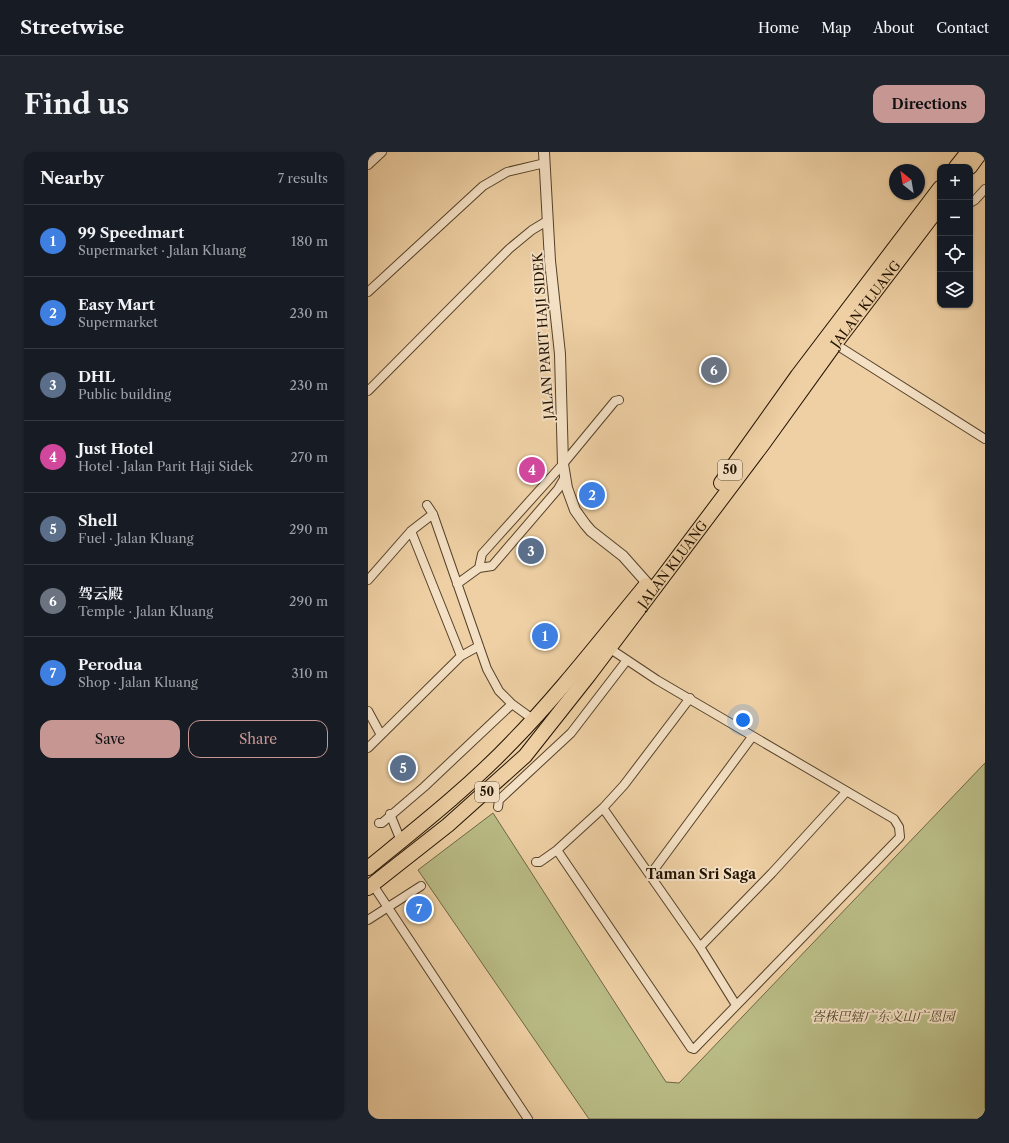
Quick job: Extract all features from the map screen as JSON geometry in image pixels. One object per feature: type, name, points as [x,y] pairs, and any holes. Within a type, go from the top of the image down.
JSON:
[{"type":"highway","points":[[958,164],[968,152]]},
{"type":"highway","points":[[972,164],[981,152]]},
{"type":"highway","name":"JALAN KLUANG","points":[[368,868],[440,808],[511,744],[534,720],[647,583],[798,375],[937,192]]},
{"type":"highway","name":"JALAN KLUANG","points":[[370,886],[448,825],[525,756],[560,713],[763,444],[835,344],[937,212]]},
{"type":"highway","points":[[511,744],[508,755],[512,760],[525,756]]},
{"type":"highway","points":[[440,808],[450,806],[452,809],[452,817],[448,825]]},
{"type":"street","points":[[368,165],[382,152]]},
{"type":"street","name":"JALAN PARIT HAJI SIDEK","points":[[544,152],[547,221],[560,354],[563,464],[565,477],[575,510],[585,524],[591,531],[622,556],[647,583]]},
{"type":"street","points":[[368,292],[483,186],[507,172],[545,164]]},
{"type":"street","points":[[973,202],[985,189]]},
{"type":"street","points":[[368,391],[509,249],[532,230],[547,221]]},
{"type":"street","points":[[835,344],[985,439]]},
{"type":"street","points":[[479,568],[482,554],[563,464],[615,401],[619,400]]},
{"type":"street","points":[[457,584],[479,568],[492,566],[558,489],[565,477]]},
{"type":"street","points":[[427,505],[433,514],[487,668],[499,691],[512,704],[534,720]]},
{"type":"street","points":[[368,580],[411,532],[433,514]]},
{"type":"street","points":[[411,532],[461,656]]},
{"type":"street","points":[[368,748],[461,656],[479,646]]},
{"type":"street","points":[[557,850],[691,1048],[694,1049],[900,836],[899,827],[894,819],[752,737],[609,648]]},
{"type":"street","points":[[498,807],[499,800],[571,734],[627,660]]},
{"type":"street","points":[[536,862],[540,862],[557,850],[603,808],[690,698]]},
{"type":"street","points":[[379,823],[382,823],[390,814],[424,787],[512,704]]},
{"type":"street","points":[[368,711],[382,734]]},
{"type":"street","points":[[650,875],[752,737]]},
{"type":"street","points":[[502,778],[511,790]]},
{"type":"street","points":[[700,947],[772,873],[846,792]]},
{"type":"street","points":[[603,808],[700,947],[736,1005]]},
{"type":"street","points":[[390,814],[401,841]]},
{"type":"street","points":[[370,886],[388,907],[528,1119]]},
{"type":"street","points":[[368,920],[421,886]]},
{"type":"green space","name":"峇株巴辖广东义山广恩园","points":[[985,763],[985,1119],[589,1119],[418,870],[493,813],[666,1082],[679,1083]]},
{"type":"place","name":"驾云殿","points":[[714,370]]},
{"type":"place","name":"Just Hotel","points":[[532,470]]},
{"type":"place","name":"Easy Mart","points":[[592,495]]},
{"type":"place","name":"DHL","points":[[531,551]]},
{"type":"place","name":"99 Speedmart","points":[[545,636]]},
{"type":"place","name":"Shell","points":[[403,768]]},
{"type":"place","name":"Perodua","points":[[419,909]]},
{"type":"district","name":"Taman Sri Saga","points":[[701,874]]}]
